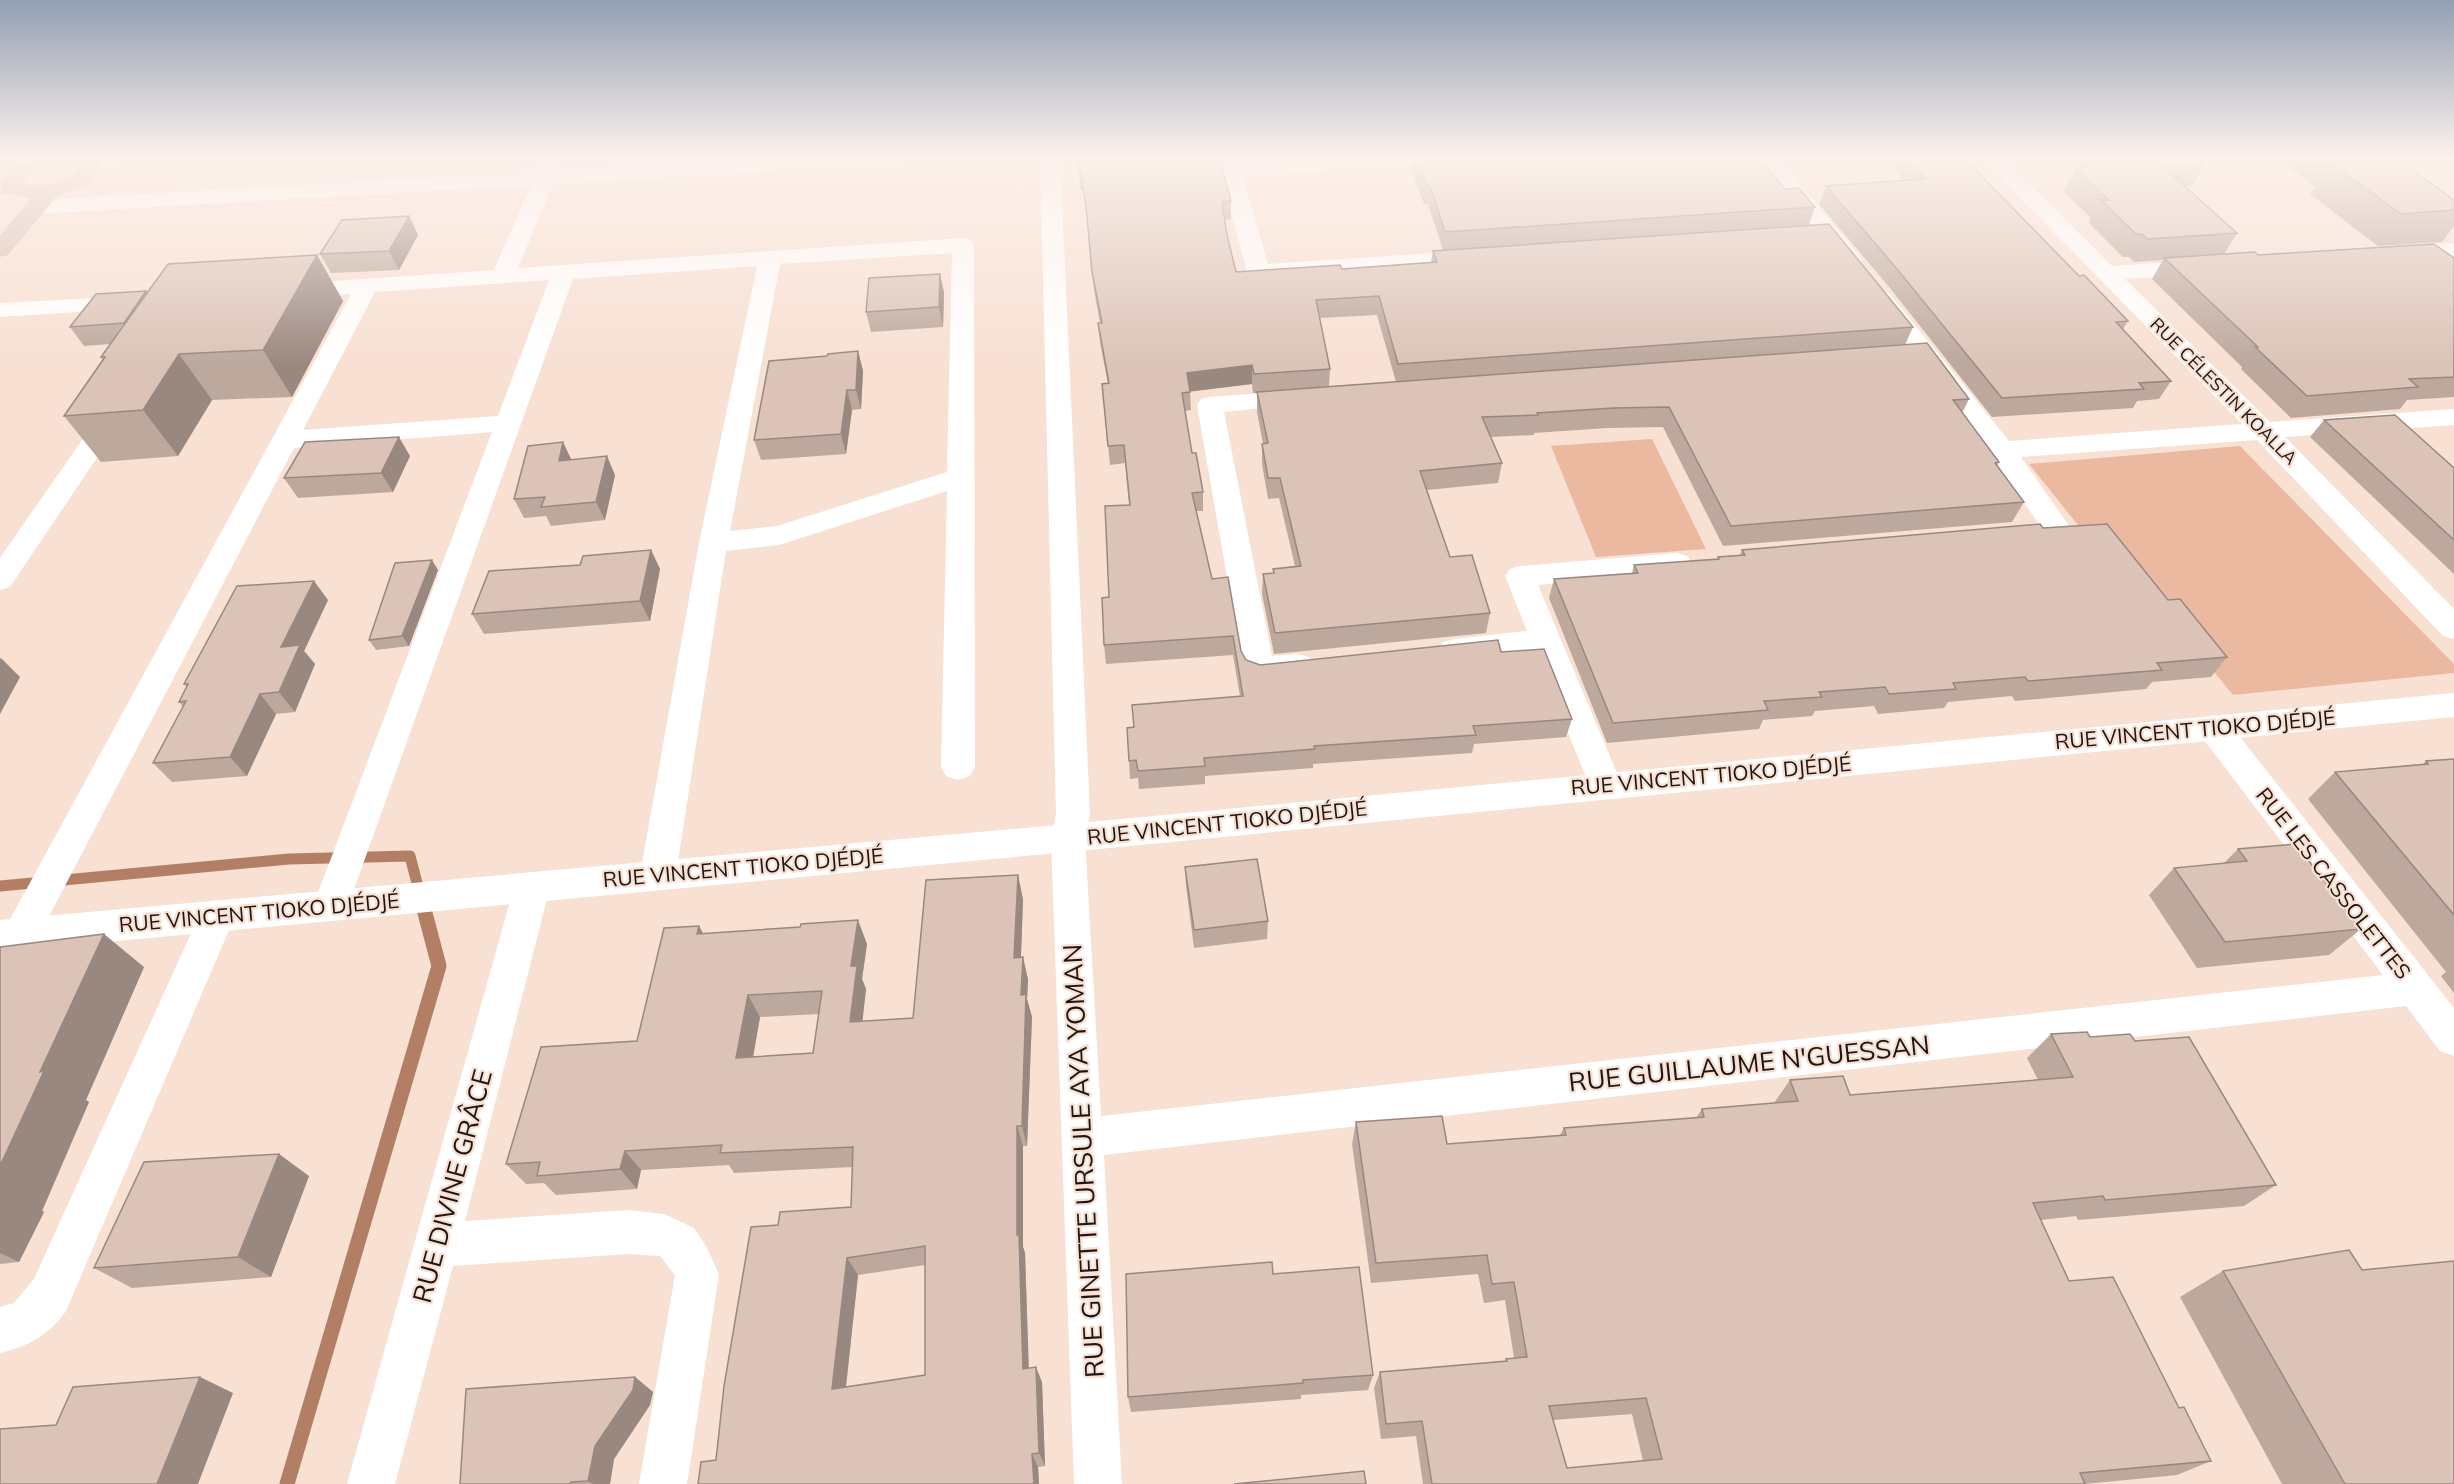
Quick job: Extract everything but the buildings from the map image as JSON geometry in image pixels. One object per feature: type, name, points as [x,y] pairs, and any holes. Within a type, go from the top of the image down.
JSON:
[{"type":"main road","points":[[0,250],[20,226]]},
{"type":"street","points":[[504,275],[525,226]]},
{"type":"street","name":"RUE GINETTE URSULE AYA YOMAN","points":[[1052,226],[1073,814],[1068,838],[1098,1484]]},
{"type":"street","points":[[1246,226],[1259,272],[1497,256]]},
{"type":"street","points":[[1813,226],[1926,352],[2002,450],[2058,530],[1988,536]]},
{"type":"street","name":"RUE CÉLESTIN KOALLA","points":[[2059,226],[2264,431],[2454,628]]},
{"type":"street","points":[[274,292],[963,245],[958,768]]},
{"type":"street","points":[[2373,256],[2454,250]]},
{"type":"street","points":[[658,874],[713,543],[770,258]]},
{"type":"street","points":[[2106,273],[2222,266]]},
{"type":"street","points":[[331,906],[564,271]]},
{"type":"street","points":[[10,935],[285,440],[368,284]]},
{"type":"street","points":[[0,310],[155,301]]},
{"type":"street","points":[[1890,355],[1926,352]]},
{"type":"street","points":[[0,580],[132,386]]},
{"type":"street","points":[[1319,663],[1259,669],[1209,405],[1329,396]]},
{"type":"street","points":[[2002,450],[2454,417]]},
{"type":"street","points":[[285,440],[508,423]]},
{"type":"street","points":[[713,543],[779,535],[961,477]]},
{"type":"street","points":[[1600,773],[1520,576],[1707,560]]},
{"type":"street","points":[[1426,652],[1545,640]]},
{"type":"street","name":"RUE VINCENT TIOKO DJÉDJÉ","points":[[10,935],[1068,838],[1600,773],[2213,728],[2454,705]]},
{"type":"street","name":"RUE LES CASSOLETTES","points":[[2213,728],[2454,1038]]},
{"type":"street","name":"RUE DIVINE GRÂCE","points":[[371,1484],[532,887]]},
{"type":"street","points":[[0,1330],[16,1327],[31,1319],[50,1295],[217,916]]},
{"type":"street","name":"RUE GUILLAUME N'GUESSAN","points":[[1083,1138],[2415,988]]},
{"type":"street","points":[[437,1245],[628,1233],[654,1233],[678,1240],[697,1274],[663,1484]]},
{"type":"shaded area","points":[[1652,439],[1706,549],[1596,557],[1551,446]]},
{"type":"shaded area","points":[[2240,446],[2454,664],[2454,673],[2233,695],[2105,539],[2090,540],[2029,464]]},
{"type":"waterway","points":[[0,886],[289,859],[410,856],[425,914]]},
{"type":"waterway","points":[[287,1484],[439,966],[425,913]]}]
